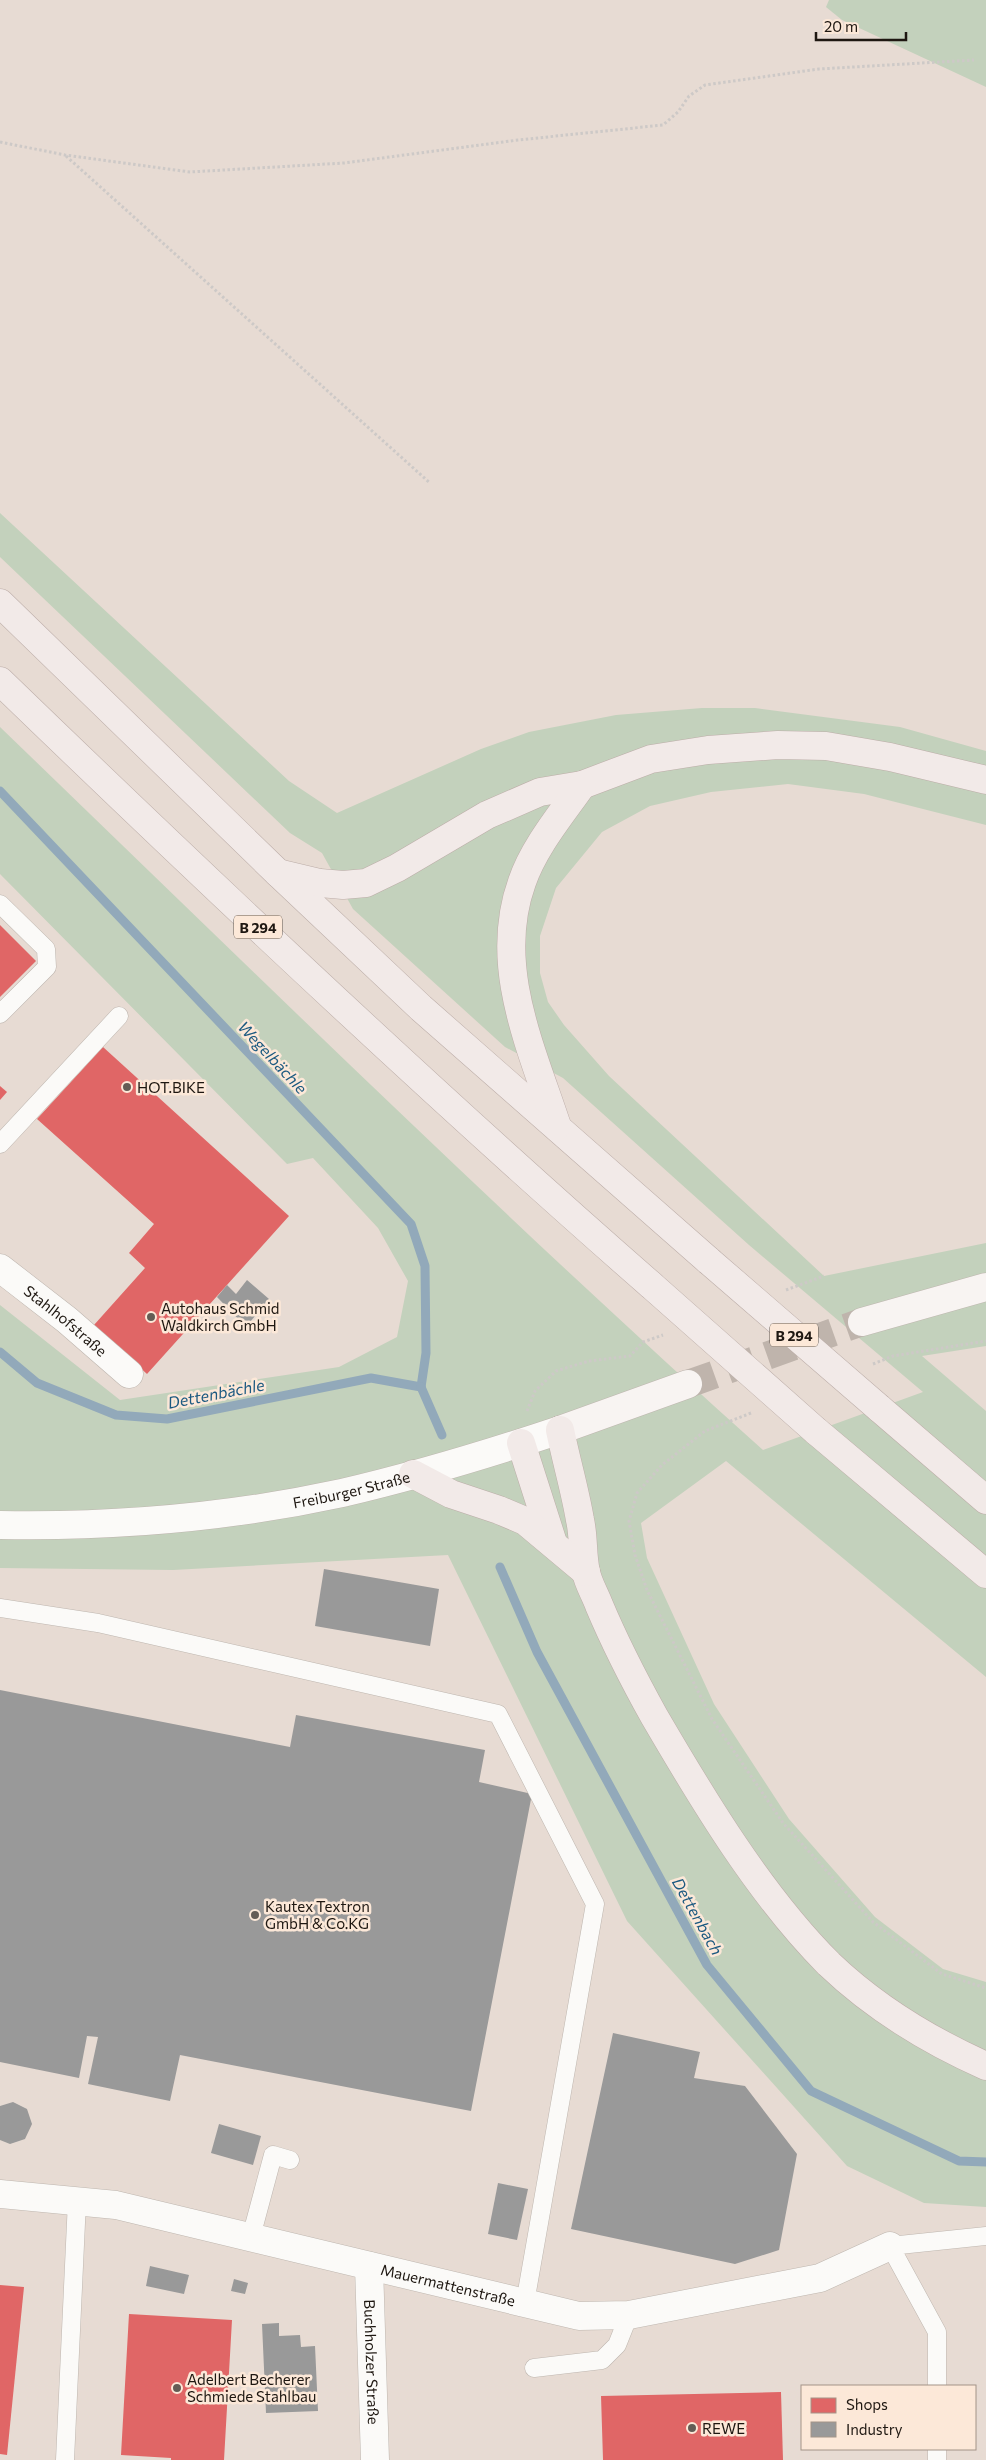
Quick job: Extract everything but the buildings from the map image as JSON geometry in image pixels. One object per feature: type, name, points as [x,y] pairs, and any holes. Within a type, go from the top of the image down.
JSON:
[{"type":"highway","name":"B 294","points":[[0,603],[276,872],[421,1008],[709,1261],[986,1500]]},
{"type":"highway","name":"B 294","points":[[0,681],[170,845],[476,1129],[816,1430],[986,1574]]},
{"type":"highway","points":[[276,872],[320,883],[343,885],[366,883],[397,868],[487,815],[540,792],[582,785],[651,759],[708,750],[778,745],[826,746],[890,757],[986,780]]},
{"type":"highway","points":[[557,1126],[516,998],[510,956],[512,923],[522,882],[529,868],[582,785]]},
{"type":"highway","points":[[560,1430],[581,1521],[586,1572],[635,1682],[683,1766],[720,1824],[795,1926],[830,1964],[874,2000],[938,2043],[986,2066]]},
{"type":"highway","points":[[521,1443],[553,1543]]},
{"type":"highway","points":[[413,1474],[451,1494],[525,1521],[586,1572]]},
{"type":"main road","points":[[862,1322],[986,1287]]},
{"type":"main road","name":"Freiburger Straße","points":[[560,1430],[688,1384]]},
{"type":"street","name":"Stahlhofstraße","points":[[0,1268],[67,1320],[128,1374]]},
{"type":"street","name":"Freiburger Straße","points":[[0,1525],[119,1523],[228,1512],[341,1493],[521,1443],[560,1430]]},
{"type":"street","name":"Mauermattenstraße","points":[[0,2194],[116,2205],[579,2316],[629,2314],[820,2278],[890,2246]]},
{"type":"street","name":"Buchholzer Straße","points":[[369,2266],[375,2460]]},
{"type":"lane","points":[[0,904],[46,949],[46,967],[0,1014]]},
{"type":"lane","points":[[0,1144],[119,1016]]},
{"type":"lane","points":[[0,1608],[98,1623],[498,1714],[595,1904],[525,2303]]},
{"type":"lane","points":[[251,2237],[273,2155],[290,2160]]},
{"type":"lane","points":[[65,2460],[77,2201]]},
{"type":"lane","points":[[937,2385],[937,2332],[890,2246],[986,2236]]},
{"type":"lane","points":[[534,2368],[602,2360],[617,2345],[629,2314]]},
{"type":"path","points":[[0,142],[65,155],[190,172],[344,163],[518,140],[663,125],[678,112],[689,96],[705,85],[819,69],[974,60]]},
{"type":"path","points":[[65,155],[430,483]]},
{"type":"path","points":[[865,1367],[892,1356],[986,1341]]},
{"type":"path","points":[[521,1443],[527,1410],[535,1391],[556,1371],[589,1361],[630,1356]]},
{"type":"path","points":[[756,1411],[704,1431],[662,1465],[637,1493],[629,1521],[635,1555],[647,1590],[712,1719],[783,1824],[873,1922],[942,1974],[986,1988]]},
{"type":"green space","points":[[829,0],[986,0],[986,87],[842,20],[826,7]]},
{"type":"green space","points":[[0,513],[289,781],[337,813],[481,749],[529,732],[616,715],[702,708],[755,708],[900,727],[986,751],[986,825],[864,794],[788,784],[711,792],[650,806],[602,832],[556,888],[540,936],[540,973],[548,1002],[564,1025],[609,1076],[824,1276],[986,1243],[986,1346],[922,1356],[986,1411],[986,1677],[726,1461],[641,1523],[647,1558],[714,1704],[789,1819],[875,1917],[943,1969],[986,1982],[986,2207],[924,2203],[847,2166],[627,1921],[448,1555],[173,1570],[0,1568],[0,1305],[120,1400],[339,1367],[397,1337],[408,1281],[378,1228],[313,1158],[287,1164],[0,874],[0,727],[473,1182],[763,1450],[923,1392],[749,1245],[563,1078],[505,1047],[353,909],[322,853],[290,833],[0,557]]},
{"type":"waterway","name":"Wegelbächle","points":[[0,791],[411,1224],[425,1266],[426,1353],[421,1387]]},
{"type":"waterway","name":"Dettenbächle","points":[[0,1352],[37,1383],[116,1415],[167,1419],[371,1378],[421,1387]]},
{"type":"waterway","name":"Dettenbach","points":[[421,1387],[442,1435]]},
{"type":"waterway","name":"Dettenbach","points":[[500,1567],[537,1652],[707,1965],[811,2091],[959,2161],[986,2162]]},
{"type":"tunnel","points":[[688,1384],[862,1322]]},
{"type":"place","name":"HOT.BIKE","points":[[127,1087]]},
{"type":"place","name":"Autohaus Schmid Waldkirch GmbH","points":[[151,1317]]},
{"type":"place","name":"Kautex Textron GmbH & Co.KG","points":[[255,1915]]},
{"type":"place","name":"Adelbert Becherer Schmiede Stahlbau","points":[[177,2388]]},
{"type":"place","name":"REWE","points":[[692,2428]]}]
